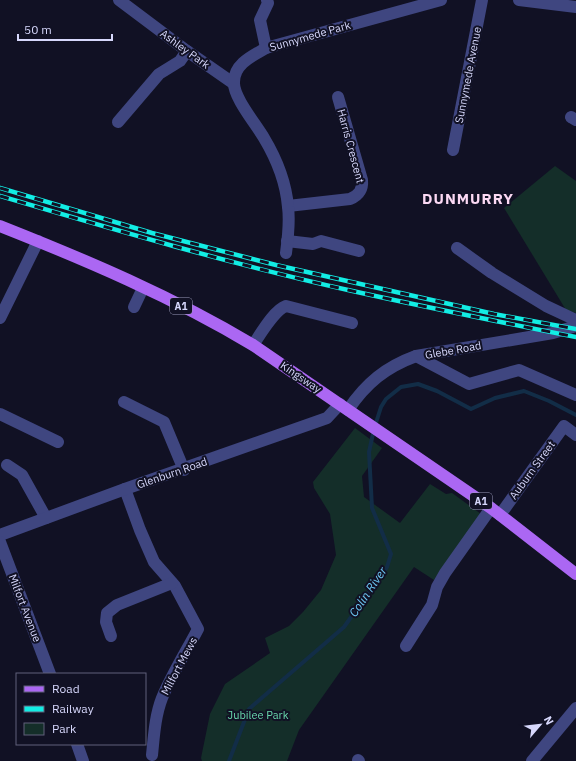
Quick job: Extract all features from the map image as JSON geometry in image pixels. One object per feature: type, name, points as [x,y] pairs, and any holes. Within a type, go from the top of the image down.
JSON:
[{"type":"main road","name":"Kingsway","points":[[0,226],[38,241],[143,288],[219,325],[253,345],[496,511],[576,574]]},
{"type":"street","name":"Ashley Park","points":[[119,0],[187,51],[233,83]]},
{"type":"street","points":[[266,48],[260,20],[268,3],[267,0]]},
{"type":"street","name":"Sunnymede Park","points":[[233,83],[235,72],[241,64],[266,48],[441,0]]},
{"type":"street","name":"Sunnymede Avenue","points":[[453,150],[482,0]]},
{"type":"street","points":[[519,0],[576,7]]},
{"type":"street","points":[[118,122],[159,74],[180,61],[187,51]]},
{"type":"street","points":[[233,83],[237,97],[264,138],[276,161],[285,190],[288,206],[287,247],[313,244],[321,241],[359,251]]},
{"type":"street","name":"Harris Crescent","points":[[288,206],[350,199],[356,197],[363,187],[338,97]]},
{"type":"street","points":[[0,318],[38,241]]},
{"type":"street","points":[[456,248],[492,273],[546,306],[576,320]]},
{"type":"street","points":[[134,307],[143,288]]},
{"type":"street","points":[[253,345],[269,322],[282,308],[286,306],[352,323]]},
{"type":"street","name":"Glebe Road","points":[[344,407],[390,367],[416,356],[553,333],[576,326]]},
{"type":"street","points":[[416,356],[469,384],[519,370],[576,395]]},
{"type":"street","points":[[124,402],[164,422],[184,470]]},
{"type":"street","name":"Glenburn Road","points":[[0,535],[327,418],[344,407]]},
{"type":"street","points":[[0,414],[58,442]]},
{"type":"street","name":"Auburn Street","points":[[406,646],[432,605],[437,587],[445,573],[564,426],[576,435]]},
{"type":"street","points":[[7,465],[22,475],[46,518]]},
{"type":"street","name":"Milfort Mews","points":[[125,490],[154,562],[172,583],[198,629],[175,671],[162,699],[154,730],[152,755]]},
{"type":"street","name":"Milfort Avenue","points":[[0,542],[50,673]]},
{"type":"street","points":[[111,636],[106,622],[107,613],[117,605],[172,583]]},
{"type":"street","points":[[532,761],[576,708]]},
{"type":"street","points":[[77,745],[83,761]]},
{"type":"green space","points":[[555,166],[576,181],[576,313],[566,310],[504,208]]},
{"type":"green space","name":"Jubilee Park","points":[[355,428],[382,448],[362,476],[364,497],[400,523],[430,484],[446,494],[452,493],[481,514],[434,580],[414,567],[299,730],[287,761],[202,761],[201,758],[210,714],[225,684],[270,653],[265,638],[289,626],[321,590],[336,555],[330,514],[314,488],[313,482]]},
{"type":"waterway","name":"Colin River","points":[[229,761],[249,709],[344,627],[387,567],[391,554],[372,508],[369,452],[381,407],[386,399],[401,387],[418,384],[437,391],[471,409],[495,398],[524,391],[549,401],[576,415]]},
{"type":"railway","points":[[0,188],[152,233],[276,265],[494,314],[576,329]]},
{"type":"railway","points":[[0,196],[173,246],[304,280],[576,337]]},
{"type":"district","name":"DUNMURRY","points":[[468,199]]}]
